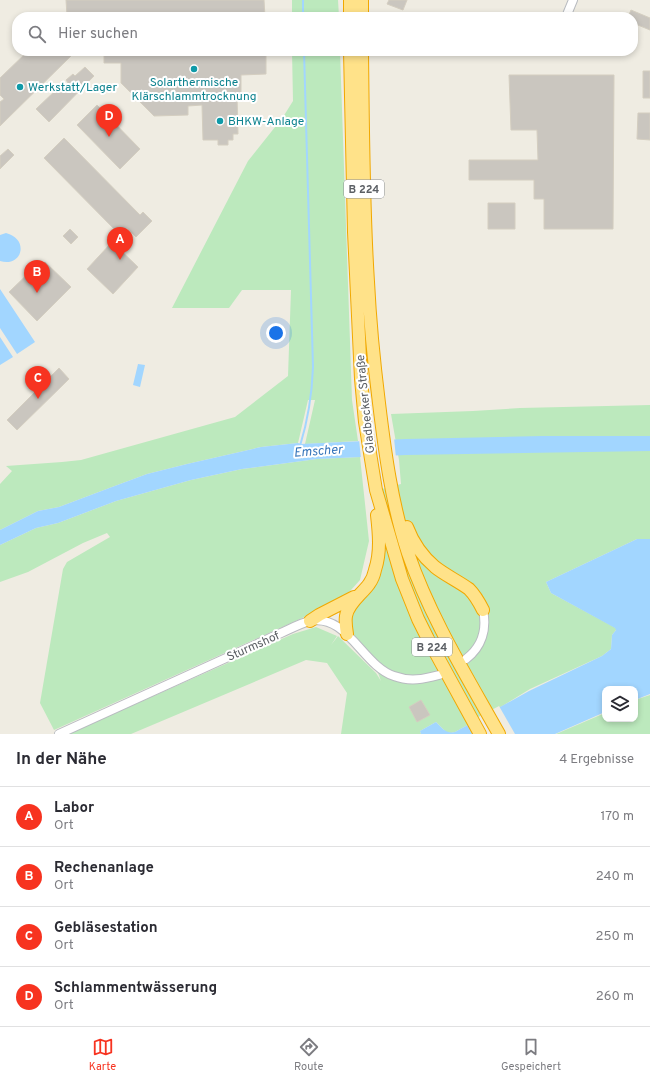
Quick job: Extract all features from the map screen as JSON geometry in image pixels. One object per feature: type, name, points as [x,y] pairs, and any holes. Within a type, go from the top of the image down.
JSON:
[{"type":"highway","points":[[350,0],[350,12]]},
{"type":"highway","points":[[362,0],[362,12]]},
{"type":"highway","name":"Gladbecker Straße","points":[[350,56],[354,232],[361,371],[365,422],[376,490],[402,580],[410,600],[428,639],[480,734]]},
{"type":"highway","name":"Gladbecker Straße","points":[[362,56],[363,138],[368,282],[381,420],[400,525],[420,586],[444,634],[499,734]]},
{"type":"highway","points":[[389,470],[404,520],[410,536],[418,549],[435,567],[469,590],[477,598],[483,610]]},
{"type":"highway","points":[[347,634],[345,621],[346,614],[372,579],[378,558],[376,490]]},
{"type":"highway","points":[[310,621],[359,595]]},
{"type":"street","points":[[568,12],[573,0]]},
{"type":"street","points":[[466,660],[476,650],[482,638],[484,624],[483,610]]},
{"type":"street","name":"Sturmshof","points":[[60,734],[310,621],[319,621],[334,625],[347,634],[380,669],[391,675],[412,680],[425,679],[439,675]]},
{"type":"green space","points":[[292,0],[338,0],[339,12],[292,12]]},
{"type":"green space","points":[[292,56],[340,56],[352,400],[358,441],[305,444],[315,400],[308,400],[298,443],[261,447],[147,474],[59,507],[38,511],[0,530],[0,484],[12,471],[6,466],[81,460],[235,417],[288,376],[291,290],[242,290],[229,308],[172,308],[248,161],[283,117],[293,101]]},
{"type":"green space","points":[[650,405],[650,539],[637,539],[546,582],[551,593],[616,628],[612,635],[611,649],[602,656],[530,689],[504,705],[451,733],[446,732],[436,722],[420,731],[421,734],[341,734],[347,693],[327,663],[306,660],[131,734],[68,734],[293,634],[316,627],[337,636],[331,645],[338,636],[376,673],[381,681],[372,656],[350,631],[353,613],[382,571],[385,544],[378,490],[401,484],[399,460],[391,414],[520,408]]},
{"type":"green space","points":[[360,457],[369,541],[360,580],[342,600],[54,730],[40,703],[63,569],[67,562],[110,537],[107,533],[83,543],[28,572],[0,582],[0,545],[36,528],[58,523],[116,501],[191,480],[242,469],[317,459]]},
{"type":"green space","points":[[650,695],[650,734],[556,734],[602,714],[602,722],[638,722],[638,699]]},
{"type":"water","points":[[6,233],[14,236],[20,246],[18,257],[8,262],[0,261],[0,235]]},
{"type":"water","points":[[0,289],[35,342],[17,354],[0,328]]},
{"type":"water","points":[[0,337],[13,357],[0,365]]},
{"type":"water","points":[[138,364],[145,365],[140,387],[133,385]]},
{"type":"water","name":"Emscher","points":[[543,436],[650,436],[650,451],[406,455],[317,459],[242,469],[191,480],[116,501],[58,523],[36,528],[0,545],[0,530],[38,511],[59,507],[147,474],[261,447],[298,443]]},
{"type":"water","points":[[637,539],[650,539],[650,694],[638,699],[638,686],[602,686],[602,713],[555,734],[421,734],[420,731],[436,722],[447,731],[455,732],[529,691],[602,656],[611,649],[612,635],[616,630],[615,628],[551,593],[546,582]]},
{"type":"pier","points":[[394,438],[396,458],[361,459],[359,439]]},
{"type":"pier","points":[[499,706],[515,734],[476,734],[469,722]]},
{"type":"building","points":[[66,0],[264,0],[265,12],[67,12]]},
{"type":"building","points":[[389,0],[407,0],[403,10],[387,4]]},
{"type":"building","points":[[638,13],[650,18],[650,30],[638,25]]},
{"type":"building","name":"Werkstatt/Lager","points":[[23,56],[71,56],[0,126],[0,102],[4,99],[0,95],[0,78]]},
{"type":"building","points":[[104,56],[266,56],[266,74],[241,75],[241,96],[237,96],[238,134],[233,134],[233,140],[228,140],[228,145],[218,145],[218,140],[203,140],[202,105],[188,106],[188,115],[154,116],[121,83],[121,63],[104,63]]},
{"type":"building","points":[[85,67],[94,76],[49,122],[36,109],[56,90],[58,92],[68,83],[66,80],[73,74],[75,76]]},
{"type":"building","points":[[643,71],[650,71],[650,98],[643,98]]},
{"type":"building","points":[[509,75],[614,75],[613,229],[544,229],[544,199],[534,199],[534,180],[469,180],[469,160],[538,160],[537,130],[511,130]]},
{"type":"building","points":[[97,105],[140,149],[120,169],[77,125]]},
{"type":"building","points":[[638,113],[650,113],[650,140],[637,139]]},
{"type":"building","points":[[64,138],[140,215],[143,212],[152,221],[136,237],[127,228],[120,235],[44,158]]},
{"type":"building","points":[[8,149],[14,155],[0,169],[0,156]]},
{"type":"building","points":[[488,203],[515,203],[515,229],[488,229]]},
{"type":"building","points":[[70,229],[78,237],[71,244],[63,236]]},
{"type":"building","points":[[112,242],[138,267],[113,294],[87,269]]},
{"type":"building","points":[[45,262],[71,287],[37,321],[9,292],[36,266],[38,268]]},
{"type":"building","points":[[59,368],[69,379],[17,430],[7,420]]},
{"type":"building","points":[[421,700],[430,715],[417,722],[409,707]]},
{"type":"waterway","points":[[303,0],[303,12]]},
{"type":"waterway","name":"Emscher","points":[[300,446],[309,407],[313,367],[304,56]]},
{"type":"place","name":"Solarthermische Klärschlammtrocknung","points":[[194,69]]},
{"type":"place","name":"Werkstatt/Lager","points":[[20,87]]},
{"type":"place","name":"BHKW-Anlage","points":[[220,121]]},
{"type":"place","name":"Schlammentwässerung","points":[[109,137]]},
{"type":"place","name":"Labor","points":[[120,260]]},
{"type":"place","name":"Rechenanlage","points":[[37,293]]},
{"type":"place","name":"Gebläsestation","points":[[38,399]]}]
